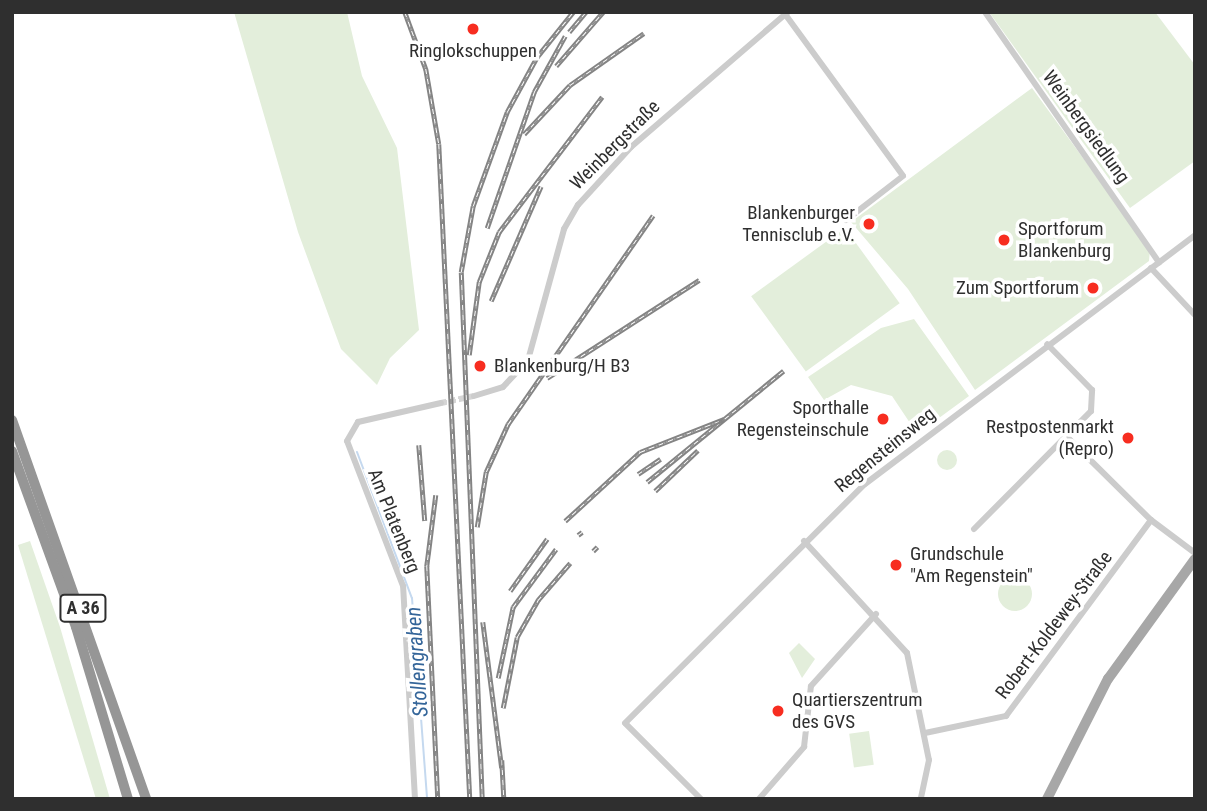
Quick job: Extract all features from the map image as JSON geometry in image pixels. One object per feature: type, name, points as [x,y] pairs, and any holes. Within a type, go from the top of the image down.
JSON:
[{"type":"highway","name":"A 36","points":[[12,420],[146,799]]},
{"type":"highway","name":"A 36","points":[[12,451],[76,627],[128,799]]},
{"type":"main road","points":[[1047,799],[1108,679],[1195,559]]},
{"type":"street","name":"Weinbergsiedlung","points":[[985,12],[1159,262]]},
{"type":"street","points":[[787,13],[903,176],[846,220]]},
{"type":"street","name":"Weinbergstraße","points":[[474,396],[503,387],[528,360],[564,229],[578,205],[631,147],[787,13]]},
{"type":"street","name":"Regensteinsweg","points":[[701,799],[625,723],[804,541],[884,468],[1195,235]]},
{"type":"street","points":[[1151,268],[1193,311]]},
{"type":"street","points":[[974,528],[1091,411],[1092,390],[1047,344]]},
{"type":"street","name":"Am Platenberg","points":[[415,799],[408,611],[348,448],[352,426],[441,403]]},
{"type":"street","points":[[1066,436],[1151,520],[1195,553]]},
{"type":"street","name":"Robert-Koldewey-Straße","points":[[925,733],[1006,716],[1151,520]]},
{"type":"street","points":[[804,541],[876,614],[907,653],[925,733],[929,776],[921,799]]},
{"type":"street","points":[[759,799],[804,747],[810,686],[876,614]]},
{"type":"green space","points":[[234,12],[347,12],[362,76],[397,148],[419,330],[390,358],[377,385],[341,349],[298,232]]},
{"type":"green space","points":[[989,12],[1155,12],[1195,65],[1195,161],[1130,208]]},
{"type":"green space","name":"Sportforum Blankenburg","points":[[1032,88],[1150,250],[1149,261],[975,390],[908,289],[851,222]]},
{"type":"green space","points":[[845,228],[900,303],[806,371],[751,296]]},
{"type":"green space","points":[[914,319],[969,396],[924,429],[910,423],[892,396],[851,385],[824,400],[808,377],[881,328]]},
{"type":"green space","points":[[947,450],[954,453],[957,460],[954,467],[947,470],[940,467],[937,460],[940,453]]},
{"type":"green space","points":[[30,541],[60,627],[110,799],[96,799],[18,545]]},
{"type":"green space","points":[[1015,577],[1027,582],[1032,594],[1027,606],[1015,611],[1003,606],[998,594],[1003,582]]},
{"type":"green space","points":[[799,643],[815,659],[802,678],[789,653]]},
{"type":"green space","points":[[869,731],[874,765],[854,767],[849,734]]},
{"type":"waterway","name":"Stollengraben","points":[[357,452],[412,598],[427,799]]},
{"type":"tunnel","points":[[441,403],[474,396]]},
{"type":"railway","points":[[405,12],[426,69],[439,144],[470,799]]},
{"type":"railway","points":[[482,799],[461,272],[473,206],[507,112],[537,57],[573,12]]},
{"type":"railway","points":[[569,32],[586,12]]},
{"type":"railway","points":[[556,66],[603,12]]},
{"type":"railway","points":[[524,134],[570,85],[644,33]]},
{"type":"railway","points":[[487,228],[534,92],[565,36]]},
{"type":"railway","points":[[469,355],[479,282],[499,232],[602,97]]},
{"type":"railway","points":[[491,301],[541,186]]},
{"type":"railway","points":[[477,527],[486,472],[508,424],[653,215]]},
{"type":"railway","points":[[547,378],[699,280]]},
{"type":"railway","points":[[647,482],[783,371]]},
{"type":"railway","points":[[565,521],[640,452],[724,419]]},
{"type":"railway","points":[[419,445],[425,521]]},
{"type":"railway","points":[[655,491],[698,450]]},
{"type":"railway","points":[[638,474],[660,459]]},
{"type":"railway","points":[[436,495],[427,566],[438,799]]},
{"type":"railway","points":[[578,535],[582,532]]},
{"type":"railway","points":[[510,591],[547,539]]},
{"type":"railway","points":[[593,551],[597,547]]},
{"type":"railway","points":[[498,678],[513,607],[556,549]]},
{"type":"railway","points":[[503,708],[517,637],[538,600],[570,563]]},
{"type":"railway","points":[[483,622],[502,768]]},
{"type":"railway","points":[[502,760],[504,799]]},
{"type":"place","name":"Ringlokschuppen","points":[[473,29]]},
{"type":"place","name":"Blankenburger Tennisclub e.V.","points":[[869,224]]},
{"type":"place","name":"Sportforum Blankenburg","points":[[1004,240]]},
{"type":"place","name":"Zum Sportforum","points":[[1093,288]]},
{"type":"place","name":"Blankenburg/H B3","points":[[480,366]]},
{"type":"place","name":"Sporthalle Regensteinschule","points":[[883,419]]},
{"type":"place","name":"Restpostenmarkt (Repro)","points":[[1128,438]]},
{"type":"place","name":"Grundschule \"Am Regenstein\"","points":[[896,565]]},
{"type":"place","name":"Quartierszentrum des GVS","points":[[778,711]]}]
